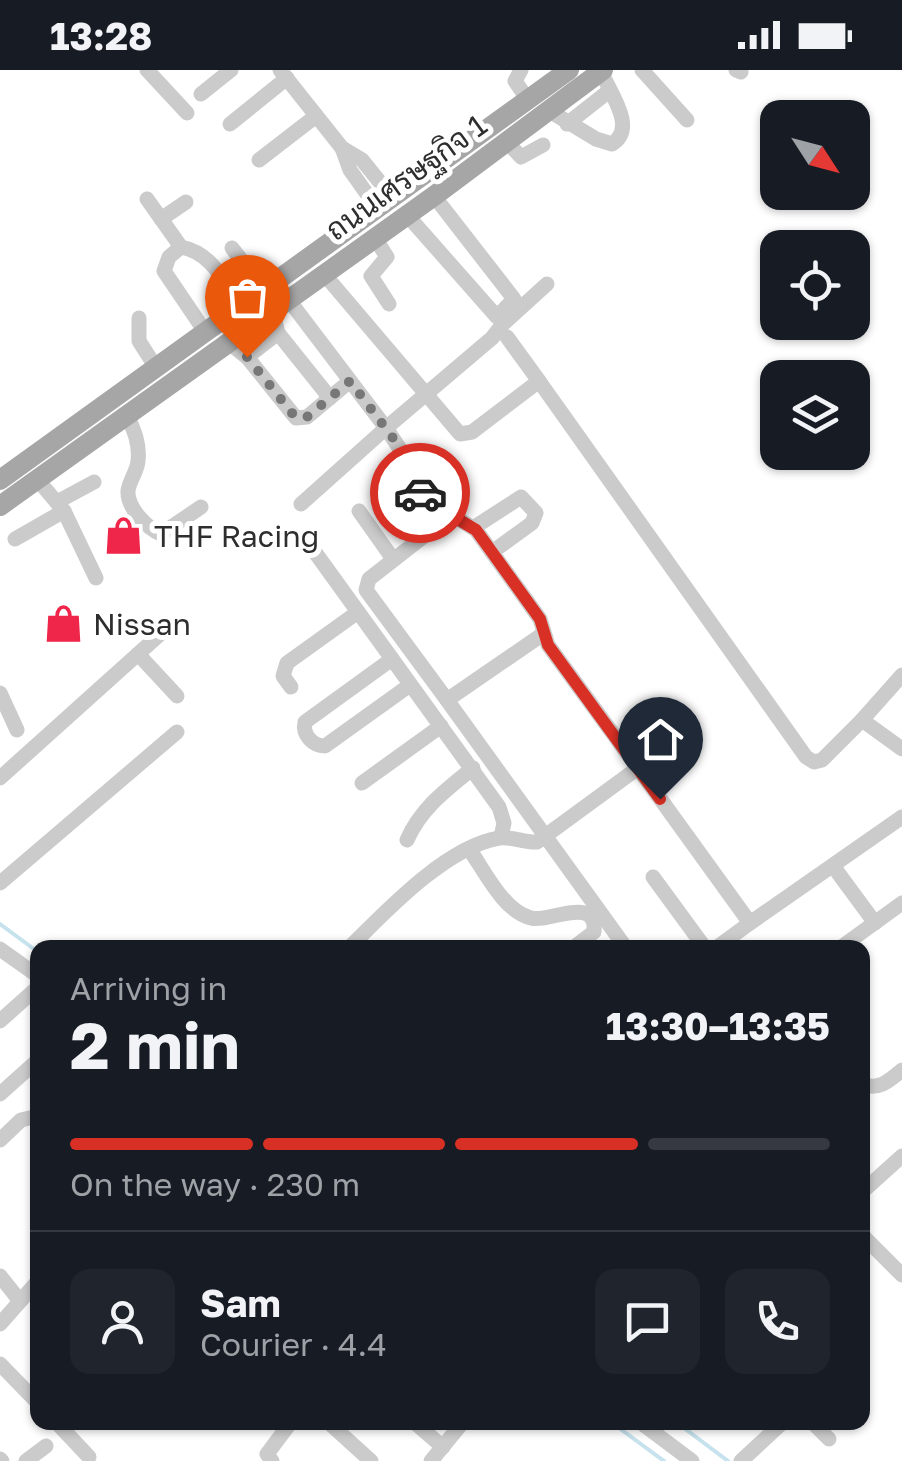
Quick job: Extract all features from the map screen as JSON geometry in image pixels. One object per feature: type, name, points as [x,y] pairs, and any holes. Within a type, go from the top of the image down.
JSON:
[{"type":"main road","name":"ถนนเศรษฐกิจ 1","points":[[0,480],[569,70]]},
{"type":"main road","name":"ถนนเศรษฐกิจ 1","points":[[0,506],[548,110],[604,77]]},
{"type":"street","points":[[147,70],[186,113]]},
{"type":"street","points":[[201,94],[231,70]]},
{"type":"street","points":[[521,70],[516,81],[528,100]]},
{"type":"street","points":[[642,70],[687,120]]},
{"type":"street","points":[[230,124],[283,74],[342,148],[350,170],[385,202]]},
{"type":"street","points":[[548,110],[568,124],[605,142],[619,140],[623,120],[604,77],[568,124]]},
{"type":"street","points":[[258,160],[316,116]]},
{"type":"street","points":[[506,142],[521,157],[543,145]]},
{"type":"street","points":[[434,196],[514,299],[502,326]]},
{"type":"street","points":[[147,198],[181,247],[210,260],[240,304]]},
{"type":"street","points":[[161,218],[186,202]]},
{"type":"street","points":[[407,215],[502,326],[806,757],[814,762],[822,760],[902,675]]},
{"type":"street","points":[[375,238],[387,257],[371,276],[389,304]]},
{"type":"street","points":[[181,247],[164,271],[204,330]]},
{"type":"street","points":[[232,248],[263,288]]},
{"type":"street","points":[[324,274],[424,396],[456,430],[466,435],[538,381]]},
{"type":"street","points":[[301,504],[492,338],[547,284]]},
{"type":"street","points":[[280,305],[278,333],[330,398]]},
{"type":"street","points":[[280,305],[350,381],[386,428],[404,454],[411,480],[442,522]]},
{"type":"street","points":[[138,318],[139,342],[156,366]]},
{"type":"street","points":[[247,357],[278,333]]},
{"type":"street","points":[[228,342],[247,357],[296,418],[307,417],[350,381]]},
{"type":"street","points":[[127,415],[138,444],[138,460],[128,489],[132,507],[147,526],[161,534],[200,507]]},
{"type":"street","points":[[37,479],[61,506],[96,578]]},
{"type":"street","points":[[15,539],[94,482]]},
{"type":"street","points":[[473,528],[521,496],[534,508],[532,523],[492,552]]},
{"type":"street","points":[[359,511],[393,559]]},
{"type":"street","points":[[620,940],[366,590],[369,579],[442,522],[456,518],[473,528],[492,552],[540,619],[543,634],[750,923]]},
{"type":"street","points":[[304,537],[503,815],[501,837]]},
{"type":"street","points":[[291,688],[283,676],[287,663],[358,612]]},
{"type":"street","points":[[0,778],[168,626]]},
{"type":"street","points":[[447,700],[543,634]]},
{"type":"street","points":[[138,654],[177,696]]},
{"type":"street","points":[[392,659],[305,722],[312,742],[325,746],[410,685]]},
{"type":"street","points":[[0,694],[18,730]]},
{"type":"street","points":[[862,720],[902,749]]},
{"type":"street","points":[[362,783],[441,726]]},
{"type":"street","points":[[0,883],[178,732]]},
{"type":"street","points":[[408,840],[416,820],[472,768]]},
{"type":"street","points":[[357,940],[406,894],[469,849],[501,837],[533,844],[638,768]]},
{"type":"street","points":[[727,940],[902,817]]},
{"type":"street","points":[[469,849],[510,906],[528,918],[539,920],[572,910],[587,914],[594,932],[584,940]]},
{"type":"street","points":[[833,866],[875,923]]},
{"type":"street","points":[[653,877],[699,940]]},
{"type":"street","points":[[851,940],[902,903]]},
{"type":"street","points":[[0,948],[30,970]]},
{"type":"street","points":[[0,1021],[30,995]]},
{"type":"street","points":[[0,1094],[30,1067]]},
{"type":"street","points":[[870,1087],[885,1084],[902,1070]]},
{"type":"street","points":[[0,1140],[21,1120],[30,1118]]},
{"type":"street","points":[[870,1185],[902,1156]]},
{"type":"street","points":[[870,1242],[900,1269]]},
{"type":"street","points":[[0,1276],[20,1300]]},
{"type":"street","points":[[0,1324],[30,1289]]},
{"type":"street","points":[[0,1364],[30,1395]]},
{"type":"street","points":[[63,1430],[88,1457]]},
{"type":"street","points":[[272,1461],[267,1454],[285,1430]]},
{"type":"street","points":[[337,1430],[371,1461]]},
{"type":"street","points":[[423,1430],[443,1447]]},
{"type":"street","points":[[431,1461],[456,1430]]},
{"type":"street","points":[[651,1430],[692,1461]]},
{"type":"street","points":[[752,1458],[776,1430]]},
{"type":"street","points":[[820,1430],[830,1439]]},
{"type":"street","points":[[26,1461],[46,1446]]},
{"type":"waterway","points":[[0,924],[30,946]]},
{"type":"waterway","points":[[622,1430],[664,1461]]},
{"type":"waterway","points":[[687,1430],[728,1461]]},
{"type":"way so far","points":[[247,357],[296,418],[307,417],[350,381],[399,446],[420,493]]},
{"type":"place","name":"THF Racing","points":[[124,536]]},
{"type":"place","name":"Nissan","points":[[63,624]]},
{"type":"route","points":[[420,493],[442,522],[456,518],[476,530],[540,619],[548,645],[660,799]]}]
